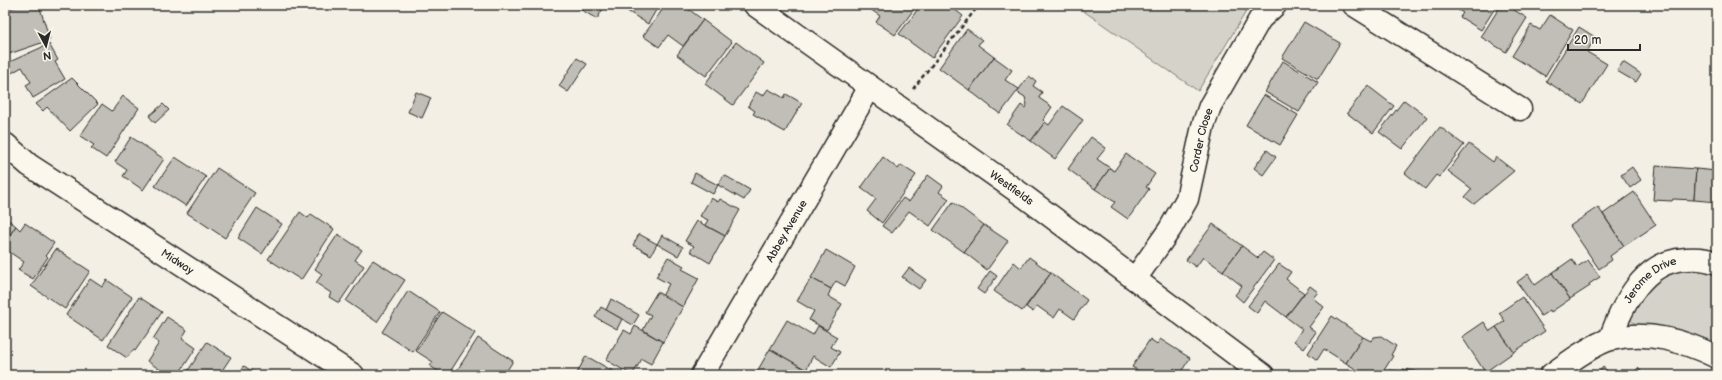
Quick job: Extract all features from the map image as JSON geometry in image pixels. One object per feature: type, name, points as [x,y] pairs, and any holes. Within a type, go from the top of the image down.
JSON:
[{"type":"street","name":"Westfields","points":[[755,5],[1024,196],[1135,279],[1251,371]]},
{"type":"street","name":"Corder Close","points":[[1135,279],[1170,229],[1187,199],[1203,126],[1210,106],[1260,19],[1275,5]]},
{"type":"street","points":[[1354,5],[1520,109]]},
{"type":"street","name":"Abbey Avenue","points":[[702,375],[870,87]]},
{"type":"street","name":"Midway","points":[[5,144],[29,165],[353,375]]},
{"type":"street","name":"Jerome Drive","points":[[1610,339],[1618,316],[1630,295],[1648,273],[1678,259],[1708,260],[1717,263]]},
{"type":"street","points":[[1551,375],[1578,356],[1610,339],[1646,335],[1679,341],[1717,357]]},
{"type":"path","points":[[900,108],[979,5]]},
{"type":"shaded area","points":[[1075,5],[1250,5],[1198,91]]},
{"type":"shaded area","points":[[1689,265],[1717,272],[1717,346],[1683,331],[1638,324],[1633,322],[1630,317],[1631,310],[1657,277]]},
{"type":"building","points":[[21,5],[39,5],[50,40],[6,55],[5,10]]},
{"type":"building","points":[[579,5],[605,5],[597,19],[578,8]]},
{"type":"building","points":[[622,5],[659,5],[648,24],[621,7]]},
{"type":"building","points":[[666,5],[683,5],[703,20],[683,46],[668,35],[659,47],[643,36]]},
{"type":"building","points":[[872,5],[917,5],[895,35],[876,22],[880,16],[870,9]]},
{"type":"building","points":[[921,5],[949,5],[963,16],[932,58],[899,34]]},
{"type":"building","points":[[1457,5],[1497,5],[1481,30],[1460,17],[1463,13],[1455,8]]},
{"type":"building","points":[[1501,5],[1506,5],[1527,18],[1506,52],[1481,37]]},
{"type":"building","points":[[1550,15],[1573,30],[1545,76],[1512,56],[1531,25],[1540,30]]},
{"type":"building","points":[[703,20],[732,42],[706,76],[677,55]]},
{"type":"building","points":[[1304,22],[1340,43],[1318,79],[1282,58]]},
{"type":"building","points":[[1579,27],[1595,37],[1587,52],[1607,64],[1582,104],[1546,81]]},
{"type":"building","points":[[967,29],[982,40],[978,45],[994,57],[969,90],[939,68]]},
{"type":"building","points":[[736,42],[764,63],[733,105],[705,84]]},
{"type":"building","points":[[49,44],[58,60],[55,62],[65,79],[33,98],[26,85],[31,82],[22,67],[8,75],[5,70],[5,64]]},
{"type":"building","points":[[994,57],[1012,70],[1005,80],[1019,89],[1000,114],[969,90]]},
{"type":"building","points":[[577,58],[587,64],[568,92],[559,86]]},
{"type":"building","points":[[1283,61],[1318,82],[1299,112],[1265,92]]},
{"type":"building","points":[[1623,62],[1641,74],[1636,82],[1617,71]]},
{"type":"building","points":[[1029,76],[1036,81],[1033,86],[1042,92],[1039,98],[1052,107],[1043,120],[1045,122],[1031,141],[1007,125],[1021,105],[1025,108],[1027,105],[1025,97],[1017,92]]},
{"type":"building","points":[[72,78],[98,104],[70,131],[47,107],[43,111],[36,104]]},
{"type":"building","points":[[1368,86],[1394,106],[1373,133],[1347,113]]},
{"type":"building","points":[[768,89],[784,98],[786,94],[802,103],[785,132],[753,114],[755,111],[748,106],[756,92],[763,96]]},
{"type":"building","points":[[416,92],[431,98],[422,118],[408,112]]},
{"type":"building","points":[[1264,95],[1298,115],[1280,145],[1246,125]]},
{"type":"building","points":[[123,96],[139,108],[106,158],[91,148],[94,145],[80,136],[102,104],[112,111]]},
{"type":"building","points":[[1404,100],[1427,117],[1402,149],[1379,132]]},
{"type":"building","points":[[163,104],[169,110],[155,123],[149,116]]},
{"type":"building","points":[[1063,106],[1083,120],[1055,159],[1031,141],[1045,122],[1049,125]]},
{"type":"building","points":[[1440,127],[1464,145],[1439,177],[1436,175],[1425,189],[1405,173]]},
{"type":"building","points":[[131,137],[164,159],[143,190],[123,176],[127,170],[115,162]]},
{"type":"building","points":[[1091,137],[1106,148],[1097,159],[1110,168],[1095,189],[1068,169]]},
{"type":"building","points":[[1469,144],[1493,162],[1496,157],[1514,171],[1474,204],[1465,197],[1472,189],[1448,171]]},
{"type":"building","points":[[1267,150],[1276,157],[1263,175],[1254,168]]},
{"type":"building","points":[[1126,154],[1155,174],[1146,187],[1149,189],[1128,219],[1111,207],[1115,202],[1095,189],[1110,168],[1114,171]]},
{"type":"building","points":[[175,157],[206,177],[186,206],[155,186]]},
{"type":"building","points":[[883,157],[898,169],[901,165],[916,175],[882,223],[867,211],[876,199],[861,188]]},
{"type":"building","points":[[1656,166],[1696,169],[1694,200],[1653,200]]},
{"type":"building","points":[[1632,167],[1641,180],[1630,188],[1621,175]]},
{"type":"building","points":[[217,168],[255,193],[225,238],[187,213]]},
{"type":"building","points":[[1696,169],[1717,171],[1717,202],[1694,200]]},
{"type":"building","points":[[695,173],[718,185],[713,194],[691,182]]},
{"type":"building","points":[[724,175],[750,190],[744,200],[718,185]]},
{"type":"building","points":[[928,175],[943,186],[939,192],[949,199],[930,226],[909,211],[892,233],[882,226],[903,198],[909,202]]},
{"type":"building","points":[[1634,192],[1656,225],[1624,246],[1603,214]]},
{"type":"building","points":[[711,198],[718,202],[720,199],[740,210],[725,236],[705,225],[708,220],[700,216]]},
{"type":"building","points":[[953,202],[984,225],[964,252],[933,230]]},
{"type":"building","points":[[1598,207],[1624,246],[1610,256],[1612,260],[1599,269],[1570,226]]},
{"type":"building","points":[[257,208],[282,224],[262,254],[238,238]]},
{"type":"building","points":[[5,211],[9,215],[6,218],[16,226],[5,242]]},
{"type":"building","points":[[300,212],[308,218],[311,214],[334,229],[301,280],[268,259]]},
{"type":"building","points":[[697,221],[725,236],[710,263],[690,251],[694,246],[685,241]]},
{"type":"building","points":[[25,223],[54,243],[46,255],[48,257],[33,279],[18,270],[24,262],[5,249],[5,242],[16,226],[20,230]]},
{"type":"building","points":[[1213,224],[1242,246],[1223,271],[1203,257],[1196,267],[1186,260]]},
{"type":"building","points":[[984,225],[1008,241],[987,270],[964,252]]},
{"type":"building","points":[[338,234],[362,250],[355,260],[364,266],[339,303],[329,297],[331,293],[316,283],[322,274],[315,269]]},
{"type":"building","points":[[639,234],[657,244],[651,255],[633,245]]},
{"type":"building","points":[[662,235],[683,247],[678,256],[657,244]]},
{"type":"building","points":[[1242,246],[1258,258],[1263,252],[1274,260],[1243,302],[1235,295],[1242,286],[1223,271]]},
{"type":"building","points":[[56,249],[90,271],[65,309],[31,286]]},
{"type":"building","points":[[826,250],[855,267],[845,286],[836,281],[831,289],[811,278]]},
{"type":"building","points":[[668,257],[684,266],[682,269],[699,278],[683,307],[662,296],[669,284],[656,277]]},
{"type":"building","points":[[1029,257],[1051,273],[1022,311],[994,291],[1014,262],[1021,268]]},
{"type":"building","points":[[1572,259],[1577,267],[1588,260],[1600,277],[1589,284],[1590,286],[1570,299],[1552,273]]},
{"type":"building","points":[[373,260],[405,280],[377,322],[346,301]]},
{"type":"building","points":[[1279,264],[1291,272],[1286,279],[1304,293],[1286,317],[1265,301],[1257,313],[1248,306]]},
{"type":"building","points":[[909,268],[926,280],[919,289],[902,277]]},
{"type":"building","points":[[990,271],[997,276],[984,294],[977,289]]},
{"type":"building","points":[[1051,273],[1087,300],[1074,319],[1060,309],[1054,318],[1037,306],[1033,312],[1026,307]]},
{"type":"building","points":[[1552,273],[1570,299],[1551,312],[1550,310],[1541,316],[1517,282],[1528,274],[1535,285]]},
{"type":"building","points":[[811,278],[831,289],[828,296],[842,304],[827,330],[809,320],[814,311],[797,301]]},
{"type":"building","points":[[90,279],[102,287],[107,280],[132,297],[103,340],[66,315]]},
{"type":"building","points":[[1310,286],[1318,292],[1313,298],[1324,307],[1309,327],[1316,332],[1304,349],[1294,341],[1302,329],[1286,317]]},
{"type":"building","points":[[408,291],[440,312],[413,352],[382,332]]},
{"type":"building","points":[[657,292],[683,307],[663,342],[643,330],[651,315],[645,312]]},
{"type":"building","points":[[139,297],[162,312],[135,351],[133,350],[127,358],[108,345]]},
{"type":"building","points":[[1522,297],[1545,331],[1514,352],[1496,327],[1505,321],[1499,313]]},
{"type":"building","points":[[611,299],[639,315],[633,325],[606,310]]},
{"type":"building","points":[[601,307],[622,319],[617,329],[595,317]]},
{"type":"building","points":[[442,312],[475,333],[448,375],[444,375],[430,366],[433,362],[416,351]]},
{"type":"building","points":[[1332,316],[1363,337],[1346,363],[1324,349],[1317,360],[1308,353]]},
{"type":"building","points":[[167,317],[187,330],[182,338],[196,348],[178,375],[168,375],[147,361],[159,343],[153,339]]},
{"type":"building","points":[[787,320],[813,335],[818,326],[837,337],[831,347],[840,352],[831,367],[813,356],[806,370],[770,349]]},
{"type":"building","points":[[1484,322],[1490,331],[1496,327],[1514,352],[1485,372],[1462,337]]},
{"type":"building","points":[[635,326],[663,342],[651,364],[642,359],[632,375],[606,360],[624,330],[631,334]]},
{"type":"building","points":[[1381,336],[1396,346],[1391,355],[1393,356],[1381,375],[1365,375],[1346,363],[1363,337],[1371,341],[1374,337]]},
{"type":"building","points":[[478,338],[513,361],[504,375],[454,375]]},
{"type":"building","points":[[1150,339],[1157,344],[1160,339],[1190,358],[1181,372],[1174,368],[1170,375],[1139,375],[1141,372],[1132,367]]},
{"type":"building","points":[[207,342],[231,357],[219,375],[185,375]]},
{"type":"building","points":[[770,349],[810,372],[808,375],[755,375]]},
{"type":"building","points":[[586,356],[620,375],[576,375]]},
{"type":"building","points":[[244,366],[258,375],[238,375]]},
{"type":"building","points":[[1603,367],[1612,375],[1596,375]]},
{"type":"building","points":[[1638,368],[1645,375],[1631,375]]},
{"type":"building","points":[[1403,369],[1435,375],[1389,375],[1390,370],[1403,372]]}]
